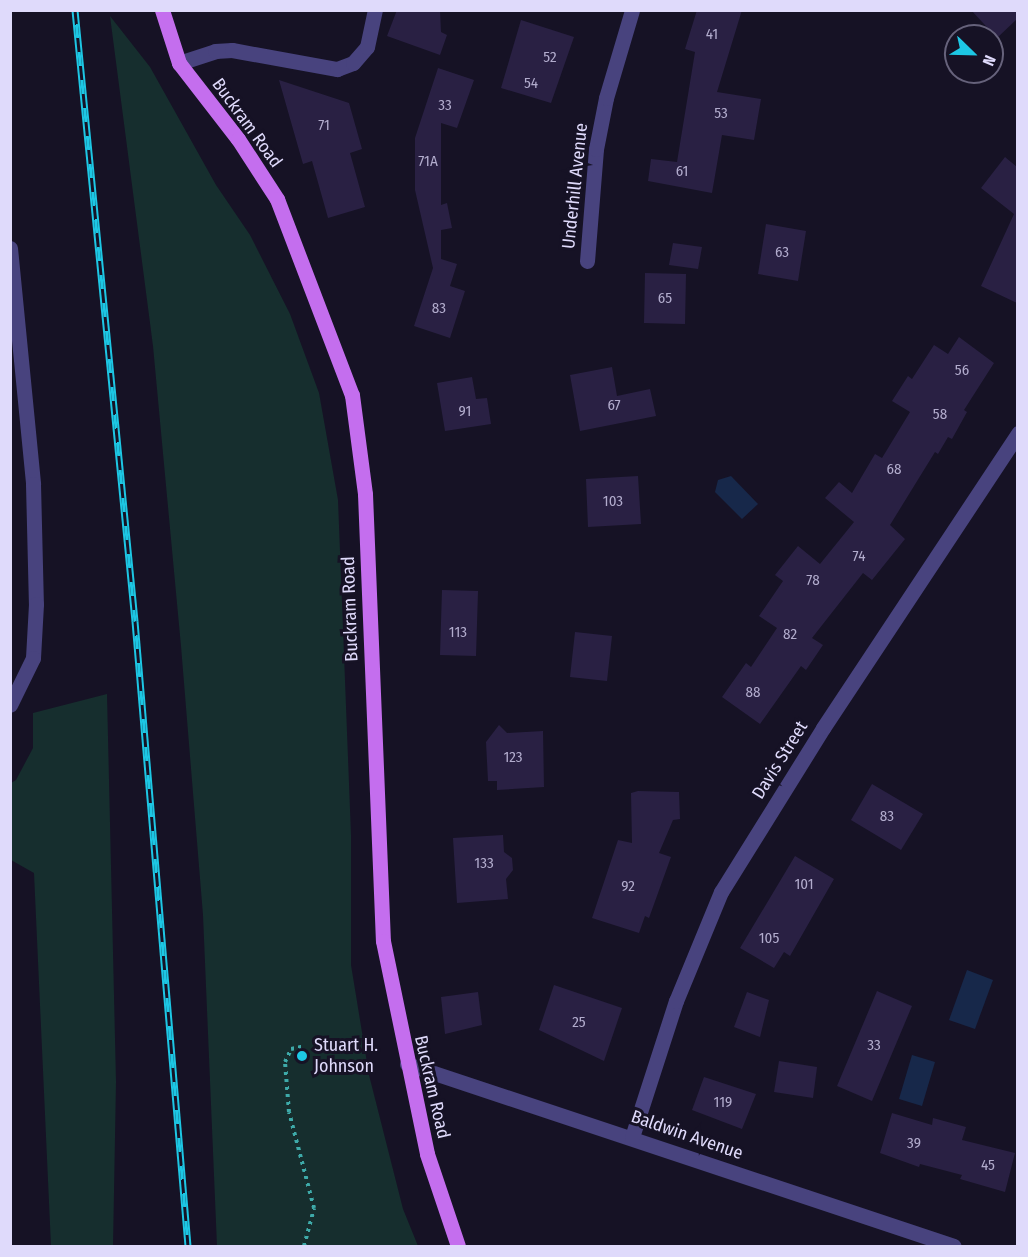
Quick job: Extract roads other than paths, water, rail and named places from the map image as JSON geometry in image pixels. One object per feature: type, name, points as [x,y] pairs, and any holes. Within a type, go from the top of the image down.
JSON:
[{"type":"main road","name":"Buckram Road","points":[[161,11],[179,63],[238,139],[277,199],[352,395],[365,494],[383,941],[427,1154],[458,1246]]},
{"type":"street","points":[[179,63],[214,51],[232,50],[337,69],[353,63],[367,47],[375,10]]},
{"type":"street","name":"Underhill Avenue","points":[[587,261],[596,149],[606,98],[632,10]]},
{"type":"street","points":[[10,248],[33,484],[36,604],[33,658],[10,705]]},
{"type":"street","name":"Davis Street","points":[[632,1137],[676,1001],[721,892],[823,728],[993,476],[1017,433]]},
{"type":"street","name":"Baldwin Avenue","points":[[407,1064],[954,1246]]},
{"type":"water","points":[[731,476],[758,504],[742,519],[715,492],[718,480]]},
{"type":"water","points":[[967,970],[993,980],[975,1029],[949,1020]]},
{"type":"water","points":[[912,1055],[935,1062],[922,1106],[899,1099]]},
{"type":"railway","points":[[75,10],[135,621],[188,1246]]},
{"type":"place","name":"Stuart H. Johnson","points":[[302,1056]]}]
